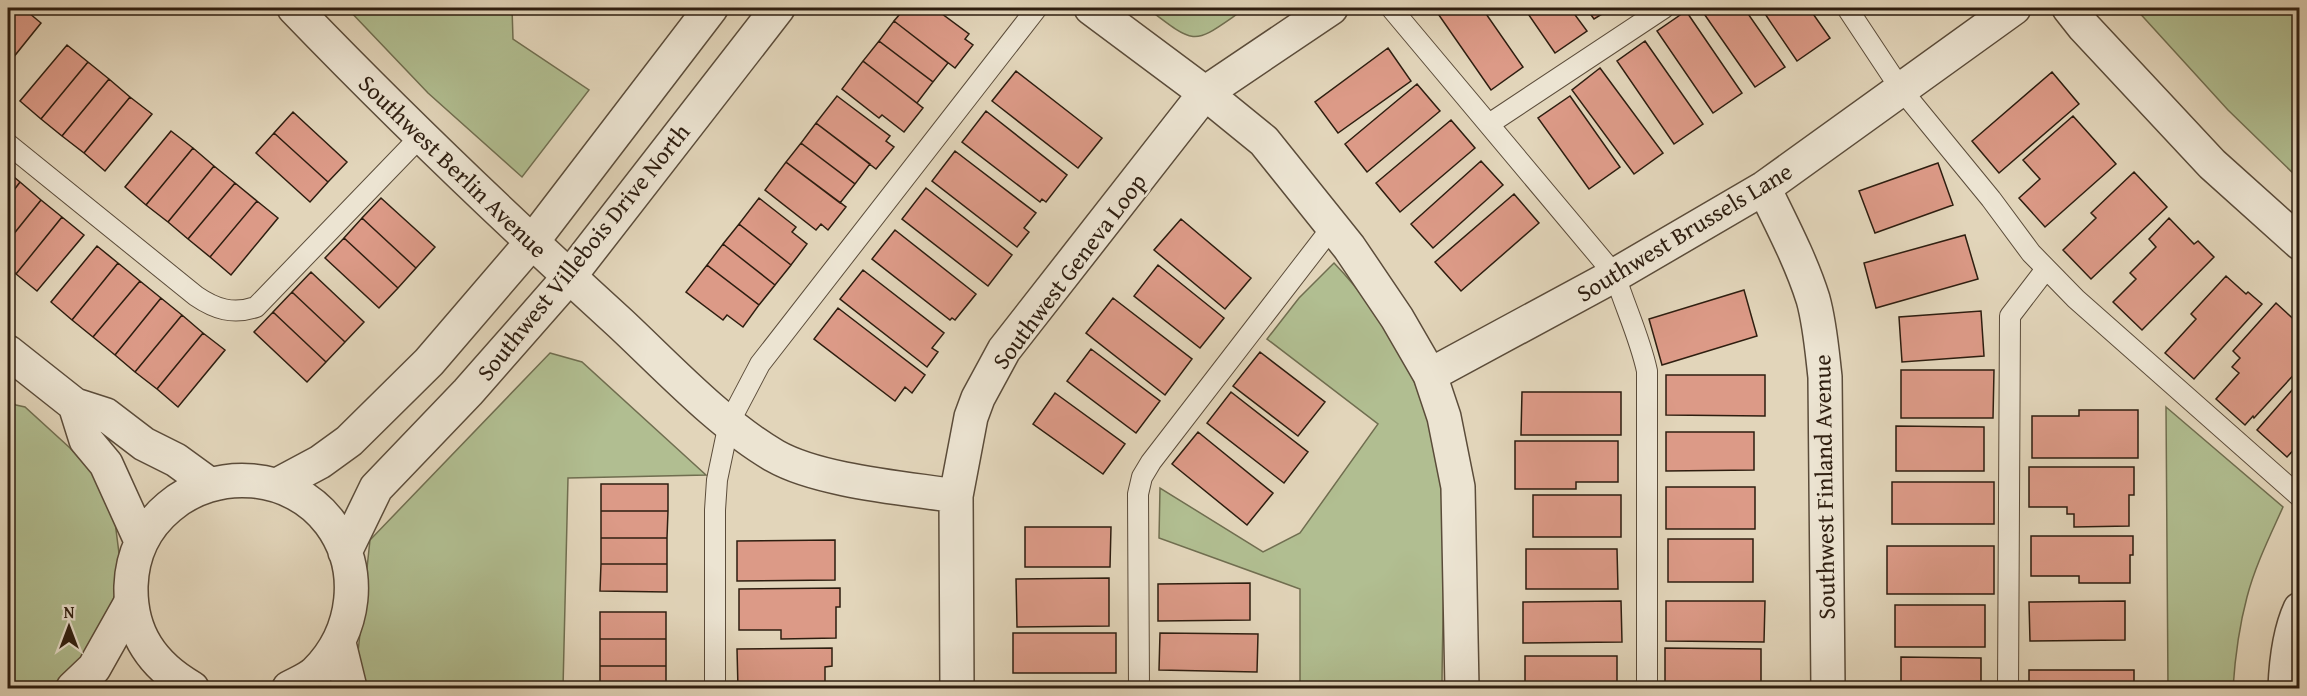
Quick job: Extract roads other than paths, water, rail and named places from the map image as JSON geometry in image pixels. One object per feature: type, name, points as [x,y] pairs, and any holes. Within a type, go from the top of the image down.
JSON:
[{"type":"street","name":"Southwest Berlin Avenue","points":[[294,8],[371,88],[531,242],[729,423],[775,456],[805,469],[956,496]]},
{"type":"street","name":"Southwest Villebois Drive North","points":[[278,485],[320,462],[349,441],[429,362],[531,242],[711,8]]},
{"type":"street","name":"Southwest Villebois Drive North","points":[[345,552],[376,488],[468,392],[569,277],[778,8]]},
{"type":"street","points":[[1091,8],[1205,93],[1264,141],[1333,226],[1397,318],[1430,375],[1444,417],[1458,487],[1461,688]]},
{"type":"street","name":"Southwest Geneva Loop","points":[[957,688],[956,496],[971,417],[978,398],[1004,350],[1205,93],[1331,8]]},
{"type":"street","name":"Southwest Brussels Lane","points":[[1430,375],[1615,275],[1764,189],[1900,88],[2014,8]]},
{"type":"street","points":[[2069,8],[2212,164],[2300,243]]},
{"type":"street","name":"Southwest Finland Avenue","points":[[1764,189],[1801,266],[1813,301],[1820,333],[1825,377],[1828,688]]},
{"type":"street","points":[[8,352],[75,405],[105,415],[144,444],[176,460],[209,484]]},
{"type":"street","points":[[75,405],[86,440],[105,464],[141,541]]},
{"type":"street","points":[[192,688],[173,678],[153,658],[138,632],[130,604],[131,572],[141,541],[158,516],[182,496],[209,484],[243,479],[278,485],[307,500],[330,522],[345,552],[352,582],[350,613],[339,643],[315,673],[289,688]]},
{"type":"street","points":[[73,688],[94,668],[130,604]]},
{"type":"street","points":[[2285,688],[2286,665],[2295,618],[2300,609]]},
{"type":"street","points":[[339,643],[350,688]]},
{"type":"lane","points":[[715,688],[715,510],[717,480],[729,423],[760,364],[1037,8]]},
{"type":"lane","points":[[1391,8],[1615,275],[1626,310],[1642,348],[1647,371],[1647,688]]},
{"type":"lane","points":[[1489,124],[1664,8]]},
{"type":"lane","points":[[1847,8],[1900,88],[2046,269],[2076,299],[2300,497]]},
{"type":"lane","points":[[8,144],[196,296],[212,307],[244,311],[256,307],[421,136]]},
{"type":"lane","points":[[1139,688],[1138,494],[1142,477],[1151,462],[1333,226]]},
{"type":"lane","points":[[2008,688],[2010,316],[2046,269]]}]
